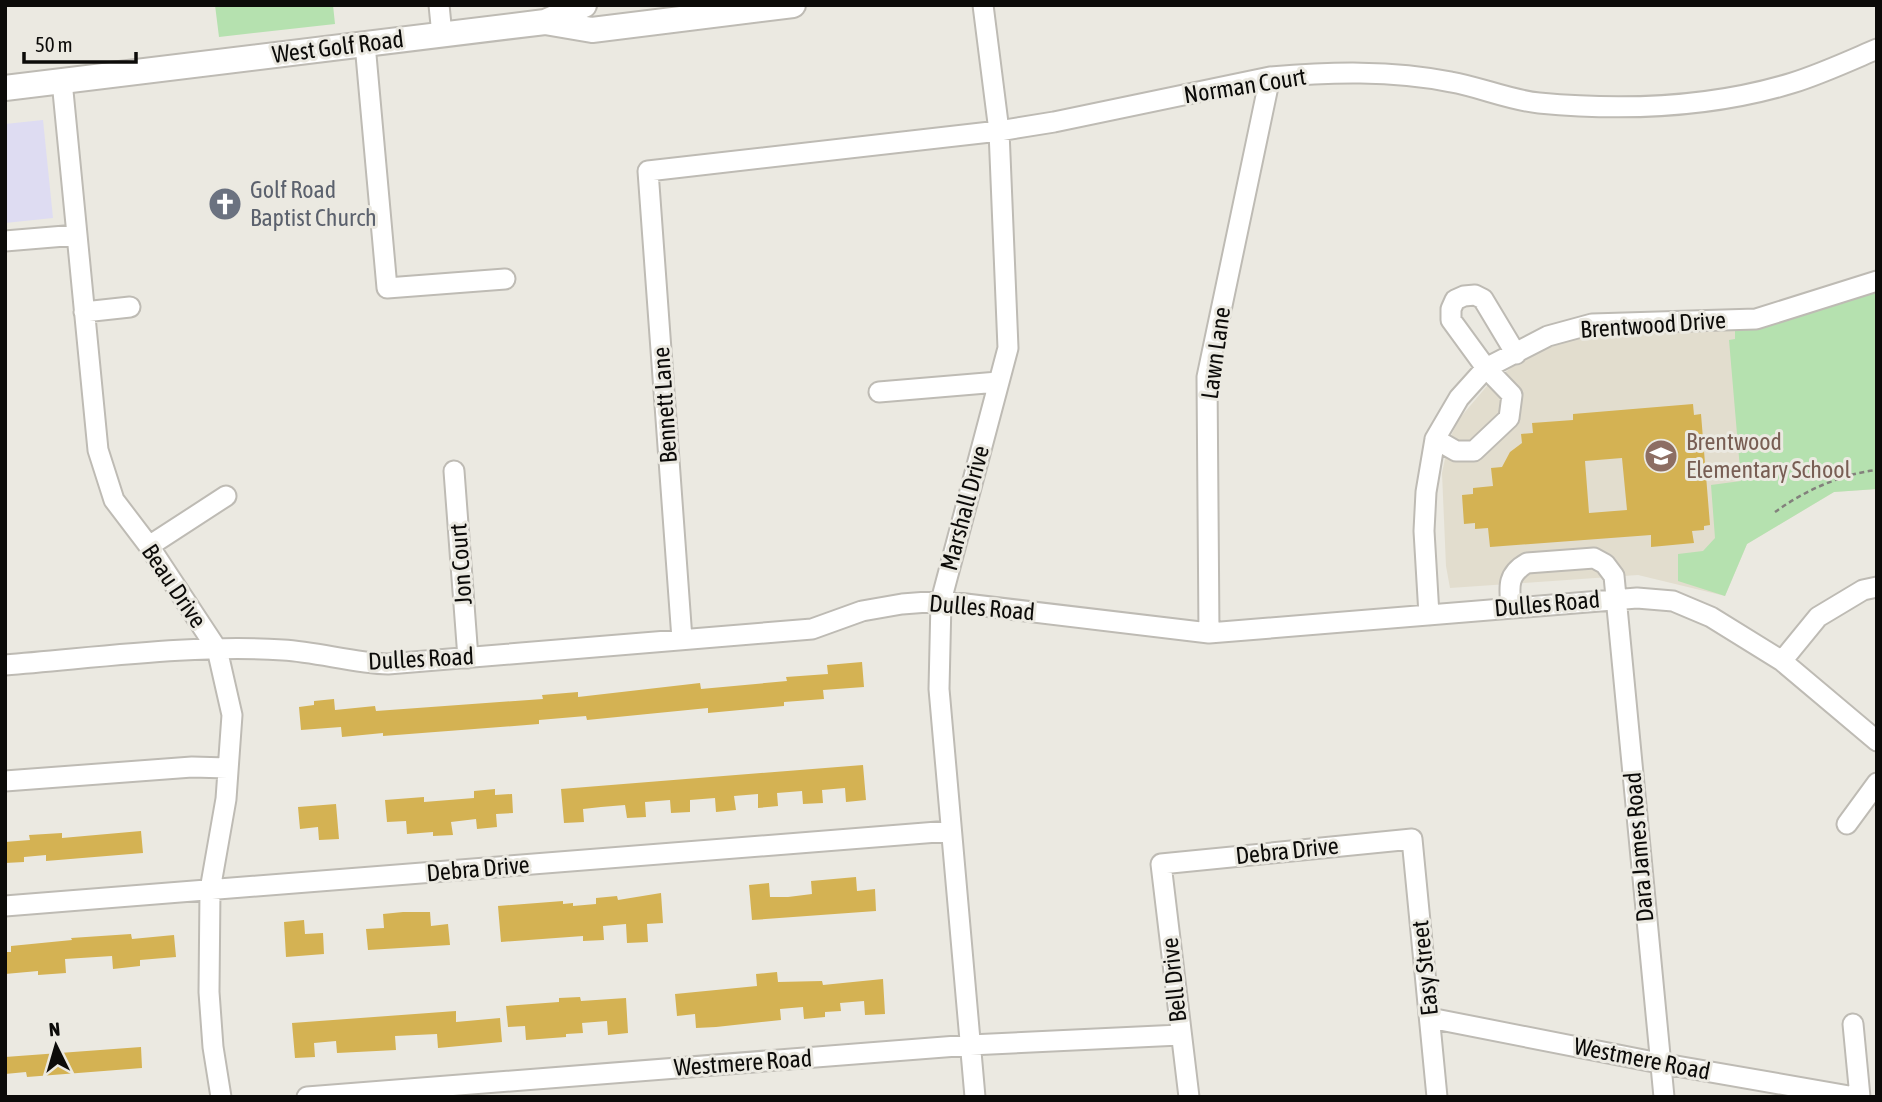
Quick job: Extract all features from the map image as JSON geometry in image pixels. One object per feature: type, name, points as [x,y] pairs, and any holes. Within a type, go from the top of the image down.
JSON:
[{"type":"main road","name":"West Golf Road","points":[[5,88],[545,22],[584,5]]},
{"type":"main road","name":"West Golf Road","points":[[545,22],[592,30],[665,13],[793,5]]},
{"type":"street","points":[[439,5],[442,35]]},
{"type":"street","name":"Marshall Drive","points":[[975,1097],[939,688],[941,601],[1009,348],[999,131],[984,5]]},
{"type":"street","points":[[365,44],[387,288],[505,279]]},
{"type":"street","name":"Norman Court","points":[[648,171],[999,131],[1270,77],[1304,74],[1401,74],[1452,82],[1536,103],[1641,108],[1732,99],[1795,82],[1877,50]]},
{"type":"street","name":"Lawn Lane","points":[[1209,633],[1207,376],[1270,77]]},
{"type":"street","name":"Beau Drive","points":[[62,81],[98,450],[114,500],[149,546],[218,649],[232,715],[226,799],[210,890],[209,992],[213,1047],[221,1097]]},
{"type":"street","name":"Bennett Lane","points":[[648,171],[682,639]]},
{"type":"street","points":[[5,241],[77,235]]},
{"type":"street","name":"Brentwood Drive","points":[[1429,615],[1424,531],[1426,492],[1435,439],[1459,398],[1486,368],[1548,336],[1592,324],[1756,320],[1877,281]]},
{"type":"street","points":[[1435,439],[1456,451],[1474,451],[1509,418],[1512,396],[1486,368],[1451,320],[1451,309],[1455,300],[1475,295],[1483,299],[1516,354]]},
{"type":"street","points":[[84,313],[130,307]]},
{"type":"street","points":[[878,392],[998,382]]},
{"type":"street","name":"Jon Court","points":[[454,471],[468,658]]},
{"type":"street","points":[[149,546],[226,496]]},
{"type":"street","name":"Dara James Road","points":[[1511,607],[1511,576],[1527,563],[1594,558],[1610,569],[1614,576],[1664,1097]]},
{"type":"street","points":[[1782,661],[1818,617],[1863,590],[1877,587]]},
{"type":"street","name":"Dulles Road","points":[[5,665],[218,649],[285,650],[364,663],[388,664],[812,629],[862,611],[941,601],[1209,633],[1615,598],[1673,601],[1711,617],[1782,661],[1877,741]]},
{"type":"street","points":[[5,781],[192,766],[228,768]]},
{"type":"street","points":[[1847,824],[1877,783]]},
{"type":"street","name":"Debra Drive","points":[[5,906],[950,831]]},
{"type":"street","name":"Debra Drive","points":[[1161,864],[1412,839]]},
{"type":"street","name":"Easy Street","points":[[1412,839],[1437,1097]]},
{"type":"street","name":"Bell Drive","points":[[1161,864],[1189,1097]]},
{"type":"street","name":"Westmere Road","points":[[1430,1018],[1659,1063],[1858,1097],[1853,1024]]},
{"type":"street","name":"Westmere Road","points":[[307,1097],[970,1045],[1180,1035]]},
{"type":"path","points":[[1775,512],[1790,501],[1856,473],[1877,470]]},
{"type":"shaded area","points":[[43,120],[53,218],[5,223],[5,124]]},
{"type":"shaded area","name":"Brentwood Elementary School","points":[[1735,328],[1877,489],[1834,492],[1747,544],[1725,596],[1638,575],[1450,588],[1446,566],[1442,473],[1449,440],[1459,419],[1487,386],[1532,352],[1589,332]]},
{"type":"green space","points":[[215,5],[333,5],[335,24],[219,37]]},
{"type":"green space","points":[[1877,286],[1877,489],[1834,492],[1747,544],[1725,596],[1678,581],[1678,554],[1703,551],[1715,538],[1711,485],[1741,481],[1729,340],[1735,339],[1735,328]]},
{"type":"building","points":[[1693,404],[1694,415],[1701,414],[1710,525],[1704,526],[1704,530],[1692,531],[1694,543],[1651,547],[1651,535],[1490,547],[1488,528],[1475,529],[1475,523],[1464,524],[1462,495],[1473,494],[1473,488],[1493,486],[1491,468],[1502,467],[1510,452],[1522,443],[1521,434],[1533,433],[1532,423],[1573,420],[1573,414]],"holes":[[[1622,458],[1627,510],[1589,513],[1585,461]]]},
{"type":"building","points":[[862,662],[864,687],[823,690],[824,699],[784,702],[784,706],[708,713],[708,708],[587,720],[586,716],[539,720],[539,724],[383,736],[383,733],[342,737],[341,727],[301,730],[299,707],[314,705],[314,701],[334,699],[335,710],[375,706],[376,711],[543,699],[542,695],[578,692],[578,697],[700,683],[701,689],[787,681],[786,677],[828,674],[827,665]]},
{"type":"building","points":[[863,765],[866,800],[846,802],[845,788],[822,790],[823,803],[803,804],[802,791],[777,793],[778,806],[758,808],[758,794],[734,796],[736,810],[716,812],[715,798],[690,800],[690,812],[671,813],[670,800],[645,802],[646,817],[627,818],[625,805],[583,809],[584,822],[564,823],[561,789]]},
{"type":"building","points":[[495,789],[495,795],[512,794],[513,813],[496,814],[497,827],[477,829],[476,819],[451,822],[453,835],[433,836],[433,832],[407,834],[406,821],[387,822],[385,800],[424,797],[424,802],[474,798],[474,791]]},
{"type":"building","points":[[336,804],[339,839],[319,840],[318,827],[300,829],[298,807]]},
{"type":"building","points":[[141,831],[143,853],[46,861],[46,855],[24,857],[24,862],[5,863],[5,842],[30,840],[29,835],[62,833],[62,838]]},
{"type":"building","points":[[856,877],[857,891],[875,889],[876,911],[752,920],[749,885],[769,883],[770,897],[788,897],[812,894],[811,881]]},
{"type":"building","points":[[661,893],[663,923],[647,924],[648,942],[627,943],[626,924],[603,926],[604,940],[583,941],[583,936],[501,942],[498,906],[563,901],[563,904],[573,903],[573,906],[596,904],[596,898],[617,896],[618,900]]},
{"type":"building","points":[[430,912],[431,926],[448,924],[450,945],[368,950],[366,929],[384,928],[383,914]]},
{"type":"building","points":[[304,920],[305,934],[323,933],[324,954],[286,957],[284,922]]},
{"type":"building","points":[[131,934],[132,939],[174,935],[176,957],[140,960],[140,966],[113,969],[112,956],[65,959],[66,973],[38,975],[38,971],[5,974],[5,952],[11,952],[11,946]]},
{"type":"building","points":[[777,972],[778,982],[822,981],[823,985],[883,979],[885,1014],[865,1015],[864,1001],[840,1003],[841,1011],[825,1012],[825,1017],[804,1019],[803,1007],[780,1009],[781,1020],[716,1027],[696,1028],[695,1014],[677,1016],[675,994],[757,986],[756,974]]},
{"type":"building","points":[[580,997],[581,1001],[626,998],[628,1033],[608,1035],[607,1021],[582,1023],[583,1033],[566,1034],[566,1037],[526,1040],[525,1026],[508,1027],[506,1006],[559,1002],[559,998]]},
{"type":"building","points":[[456,1011],[456,1022],[500,1018],[502,1042],[438,1048],[437,1034],[395,1036],[396,1050],[337,1053],[336,1041],[314,1043],[315,1057],[295,1058],[292,1023]]},
{"type":"building","points":[[141,1047],[142,1068],[27,1077],[26,1072],[5,1074],[5,1057]]},
{"type":"place","name":"Golf Road Baptist Church","points":[[225,204]]},
{"type":"place","name":"Brentwood Elementary School","points":[[1661,456]]}]
